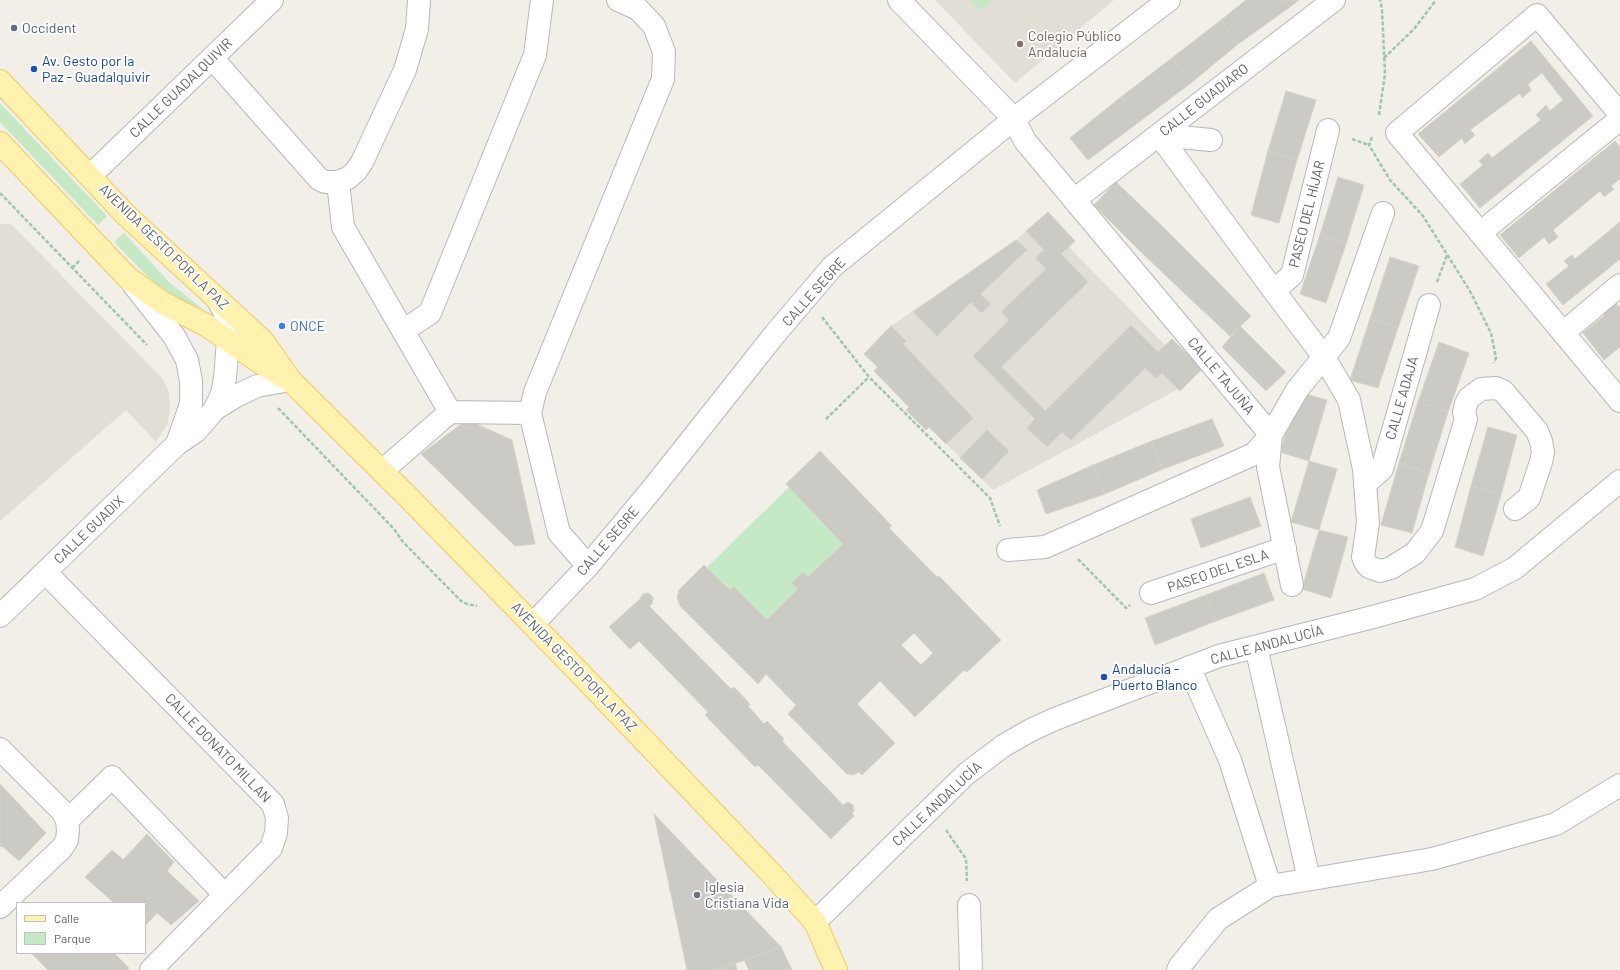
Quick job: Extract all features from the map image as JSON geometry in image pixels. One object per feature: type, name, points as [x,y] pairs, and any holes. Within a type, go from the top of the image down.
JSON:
[{"type":"main road","name":"AVENIDA GESTO POR LA PAZ","points":[[0,81],[126,215],[263,341],[290,380],[533,624],[763,864],[815,922],[836,970]]},
{"type":"main road","name":"AVENIDA GESTO POR LA PAZ","points":[[0,143],[128,278],[165,304],[206,325],[228,341],[290,380]]},
{"type":"street","points":[[212,58],[319,179],[331,183],[338,182],[348,178],[356,171],[362,162],[405,70],[417,29],[419,0]]},
{"type":"street","points":[[403,331],[430,313],[535,55],[542,0]]},
{"type":"street","points":[[588,566],[559,533],[530,413],[535,392],[663,79],[664,52],[654,26],[638,9],[618,0]]},
{"type":"street","name":"CALLE TAJUÑA","points":[[899,0],[1014,119],[1025,141],[1271,435]]},
{"type":"street","name":"CALLE SEGRE","points":[[533,624],[588,566],[653,488],[756,358],[832,267],[1014,119],[1144,9],[1168,0]]},
{"type":"street","name":"CALLE GUADIARO","points":[[1074,200],[1334,0]]},
{"type":"street","name":"CALLE GUADALQUIVIR","points":[[90,176],[212,58],[263,3]]},
{"type":"street","points":[[1620,114],[1537,15],[1397,133],[1620,401]]},
{"type":"street","points":[[1480,233],[1620,119]]},
{"type":"street","name":"PASEO DEL HÍJAR","points":[[1274,291],[1292,275],[1328,130]]},
{"type":"street","points":[[1159,135],[1211,140]]},
{"type":"street","points":[[1159,135],[1324,357],[1349,400],[1364,469],[1368,523],[1363,557],[1369,567],[1374,570],[1386,570],[1415,553],[1432,531],[1466,419],[1464,412],[1466,404],[1469,398],[1481,389],[1496,388],[1503,391],[1537,431],[1543,452],[1529,498],[1515,509]]},
{"type":"street","points":[[338,182],[343,227],[450,412]]},
{"type":"street","points":[[1008,550],[1045,547],[1254,454],[1271,435],[1297,390],[1339,338],[1383,213]]},
{"type":"street","name":"CALLE GUADIX","points":[[128,278],[174,336],[187,360],[191,382],[191,404],[177,444]]},
{"type":"street","points":[[1563,333],[1620,285]]},
{"type":"street","name":"CALLE GUADIX","points":[[215,410],[222,394],[228,341],[228,326],[224,311],[217,299]]},
{"type":"street","name":"CALLE ADAJA","points":[[1365,484],[1382,469],[1429,305]]},
{"type":"street","name":"CALLE GUADIX","points":[[0,616],[177,444],[196,431],[215,410],[236,396],[257,386],[290,380]]},
{"type":"street","points":[[382,471],[450,412],[530,413]]},
{"type":"street","points":[[1271,435],[1268,467],[1292,585]]},
{"type":"street","name":"CALLE ANDALUCÍA","points":[[815,922],[966,774],[1003,746],[1031,730],[1055,719],[1219,656],[1373,618],[1475,589],[1514,568],[1620,480]]},
{"type":"street","name":"PASEO DEL ESLA","points":[[1151,593],[1285,548]]},
{"type":"street","name":"CALLE DONATO MILLAN","points":[[45,572],[273,804],[277,818],[276,833],[271,848],[151,970]]},
{"type":"street","points":[[1256,647],[1309,880]]},
{"type":"street","points":[[1189,667],[1230,760],[1270,886]]},
{"type":"street","points":[[0,749],[63,812],[67,820],[68,830],[66,840],[62,848],[0,907]]},
{"type":"street","points":[[67,820],[112,777],[225,895]]},
{"type":"street","points":[[1178,970],[1218,919],[1270,886],[1432,859],[1556,824],[1620,785]]},
{"type":"street","points":[[969,905],[971,970]]},
{"type":"path","points":[[1384,58],[1414,29],[1436,0]]},
{"type":"path","points":[[0,193],[142,342],[150,348],[160,351],[171,352],[181,349]]},
{"type":"path","points":[[807,297],[869,377],[990,498],[1008,550]]},
{"type":"path","points":[[826,419],[869,377]]},
{"type":"path","points":[[257,386],[394,529],[403,542],[461,601],[482,608]]},
{"type":"path","points":[[1059,540],[1126,608],[1151,593]]},
{"type":"path","points":[[931,808],[966,859],[969,905]]},
{"type":"shaded area","name":"Colegio Público Andalucía","points":[[935,0],[1114,0],[1015,83]]},
{"type":"shaded area","points":[[1048,212],[1075,241],[1069,247],[1165,345],[1172,339],[1202,369],[1180,391],[1178,389],[993,490],[929,427],[926,430],[906,410],[909,407],[874,371],[878,367],[864,354],[891,326],[1016,240]]},
{"type":"shaded area","points":[[0,224],[11,224],[163,379],[169,393],[170,408],[168,423],[156,442],[126,410],[0,521]]},
{"type":"green space","points":[[971,0],[991,0],[981,10]]},
{"type":"green space","points":[[0,103],[107,216],[98,225],[0,122]]},
{"type":"green space","points":[[124,233],[171,284],[203,309],[179,300],[150,279],[114,242]]},
{"type":"green space","points":[[789,487],[843,544],[808,577],[803,572],[791,583],[798,589],[767,620],[734,587],[730,590],[707,567]]},
{"type":"building","points":[[1246,0],[1284,0],[1290,7],[1238,44],[1221,20]]},
{"type":"building","points":[[1284,0],[1299,0],[1290,7]]},
{"type":"building","points":[[1221,20],[1238,44],[1191,83],[1172,58]]},
{"type":"building","points":[[1531,41],[1593,116],[1480,208],[1460,184],[1483,165],[1479,161],[1488,153],[1492,158],[1541,120],[1536,115],[1546,105],[1550,111],[1563,100],[1542,73],[1528,84],[1531,90],[1522,98],[1520,93],[1470,130],[1475,135],[1465,144],[1462,138],[1439,157],[1418,134]]},
{"type":"building","points":[[1172,58],[1191,83],[1139,122],[1121,97]]},
{"type":"building","points":[[1286,91],[1316,100],[1297,160],[1268,151]]},
{"type":"building","points":[[1121,97],[1139,122],[1088,160],[1070,138]]},
{"type":"building","points":[[1615,141],[1620,147],[1620,179],[1611,186],[1614,189],[1604,197],[1600,191],[1553,230],[1558,237],[1549,244],[1544,237],[1519,258],[1500,235]]},
{"type":"building","points":[[1268,151],[1297,160],[1279,223],[1251,215]]},
{"type":"building","points":[[1338,177],[1364,185],[1346,244],[1320,235]]},
{"type":"building","points":[[1116,182],[1161,225],[1138,249],[1094,205]]},
{"type":"building","points":[[1048,212],[1075,241],[1061,254],[1088,282],[1001,367],[1045,411],[1131,325],[1158,352],[1172,339],[1202,369],[1180,391],[1162,373],[1156,378],[1145,368],[1071,440],[1062,432],[1047,447],[1027,428],[1035,419],[973,356],[1009,320],[1001,312],[1046,269],[1036,258],[1044,250],[1026,231]]},
{"type":"building","points":[[1620,222],[1620,259],[1563,305],[1546,284],[1569,266],[1564,261],[1572,255],[1575,259]]},
{"type":"building","points":[[1161,225],[1206,270],[1183,292],[1138,249]]},
{"type":"building","points":[[1320,235],[1346,244],[1326,303],[1300,294]]},
{"type":"building","points":[[1016,240],[1027,250],[980,294],[991,304],[981,313],[971,302],[937,336],[913,312]]},
{"type":"building","points":[[1390,257],[1419,266],[1398,328],[1370,319]]},
{"type":"building","points":[[1206,270],[1251,316],[1230,336],[1183,292]]},
{"type":"building","points":[[1614,301],[1619,307],[1620,306],[1620,347],[1604,360],[1583,333],[1605,315],[1601,311]]},
{"type":"building","points":[[1370,319],[1398,328],[1378,388],[1350,380]]},
{"type":"building","points":[[891,326],[906,341],[903,344],[973,418],[946,444],[929,427],[926,430],[906,410],[909,407],[874,371],[878,367],[864,354]]},
{"type":"building","points":[[1240,326],[1286,372],[1266,391],[1222,347]]},
{"type":"building","points":[[1439,342],[1469,353],[1448,412],[1418,402]]},
{"type":"building","points":[[1299,392],[1327,400],[1309,461],[1280,452]]},
{"type":"building","points":[[1418,402],[1448,412],[1429,473],[1399,463]]},
{"type":"building","points":[[1212,419],[1224,446],[1163,469],[1152,441]]},
{"type":"building","points":[[467,420],[512,440],[535,544],[515,546],[421,454]]},
{"type":"building","points":[[1488,427],[1517,435],[1501,495],[1471,486]]},
{"type":"building","points":[[987,430],[1009,451],[982,479],[960,458]]},
{"type":"building","points":[[1152,441],[1163,469],[1105,494],[1093,465]]},
{"type":"building","points":[[820,451],[892,526],[889,528],[937,577],[939,576],[1001,640],[967,672],[964,670],[915,717],[880,681],[857,704],[895,743],[862,775],[859,772],[853,775],[847,774],[788,714],[796,705],[766,674],[758,684],[680,606],[677,597],[679,590],[704,565],[730,590],[734,587],[767,620],[798,589],[791,583],[803,572],[808,577],[843,544],[786,484]],"holes":[[[914,633],[933,653],[921,665],[901,645]]]},
{"type":"building","points":[[1309,461],[1337,469],[1319,530],[1291,522]]},
{"type":"building","points":[[1399,463],[1429,473],[1412,533],[1381,525]]},
{"type":"building","points":[[1093,465],[1105,494],[1046,514],[1037,490]]},
{"type":"building","points":[[1471,486],[1501,495],[1483,556],[1455,547]]},
{"type":"building","points":[[1250,497],[1261,526],[1201,548],[1191,519]]},
{"type":"building","points":[[1319,530],[1348,537],[1331,598],[1302,589]]},
{"type":"building","points":[[1264,573],[1274,600],[1216,621],[1206,595]]},
{"type":"building","points":[[648,593],[653,599],[652,604],[649,606],[731,689],[734,687],[750,704],[748,706],[764,724],[767,721],[784,739],[782,741],[843,805],[848,802],[853,805],[854,810],[852,814],[854,816],[831,839],[758,765],[755,767],[705,715],[708,712],[639,641],[630,649],[609,627],[640,599],[643,594]]},
{"type":"building","points":[[1206,595],[1216,621],[1155,645],[1145,618]]},
{"type":"building","points":[[0,784],[46,833],[19,861],[2,846],[0,847]]},
{"type":"building","points":[[654,814],[781,947],[717,970],[687,970]]},
{"type":"building","points":[[147,834],[174,862],[167,871],[199,901],[171,925],[157,913],[146,925],[146,902],[113,902],[85,877],[112,850],[123,860]]},
{"type":"building","points":[[781,947],[792,970],[749,970],[744,960]]},
{"type":"building","points":[[32,954],[115,954],[129,968],[127,970],[48,970]]},
{"type":"building","points":[[735,963],[737,970],[718,970]]},
{"type":"place","name":"Occident","points":[[14,28]]},
{"type":"place","name":"Colegio Público Andalucía","points":[[1020,44]]},
{"type":"place","name":"Av. Gesto por la Paz - Guadalquivir","points":[[34,69]]},
{"type":"place","name":"ONCE","points":[[282,326]]},
{"type":"place","name":"Andalucía - Puerto Blanco","points":[[1104,677]]},
{"type":"place","name":"Iglesia Cristiana Vida","points":[[697,895]]}]
